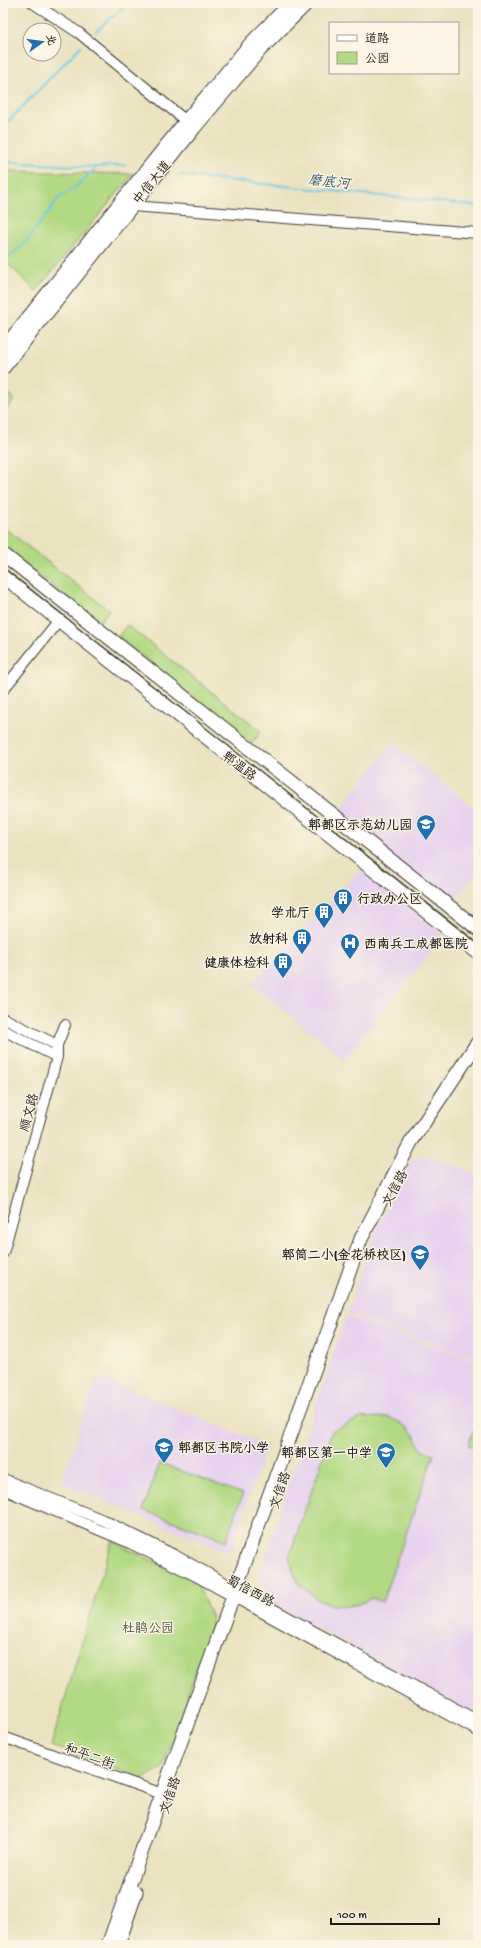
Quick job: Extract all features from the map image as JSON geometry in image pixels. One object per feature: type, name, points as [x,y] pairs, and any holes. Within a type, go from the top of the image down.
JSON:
[{"type":"main road","name":"中信大道","points":[[3,349],[186,120],[252,42],[292,3]]},
{"type":"main road","name":"中信大道","points":[[3,368],[132,206],[259,51],[307,3]]},
{"type":"main road","name":"郫温路","points":[[3,554],[478,929]]},
{"type":"main road","name":"郫温路","points":[[3,576],[478,953]]},
{"type":"main road","points":[[238,1593],[361,1239],[410,1142],[478,1042]]},
{"type":"main road","name":"文信路","points":[[118,1945],[164,1795],[367,1242],[393,1186],[478,1054]]},
{"type":"main road","points":[[108,1945],[164,1795]]},
{"type":"street","points":[[33,3],[79,33],[186,120]]},
{"type":"street","points":[[132,206],[478,233]]},
{"type":"street","points":[[3,690],[59,620]]},
{"type":"street","points":[[3,1018],[57,1045]]},
{"type":"street","name":"顺文路","points":[[3,1253],[57,1057],[57,1045],[65,1025]]},
{"type":"street","points":[[3,1030],[57,1057]]},
{"type":"street","name":"蜀信西路","points":[[3,1479],[103,1520],[478,1721]]},
{"type":"street","name":"蜀信西路","points":[[3,1489],[130,1543],[238,1593],[478,1731]]},
{"type":"street","name":"和平二街","points":[[3,1737],[164,1795]]},
{"type":"shaded area","name":"郫都区示范幼儿园","points":[[392,743],[478,811],[478,871],[452,904],[338,812]]},
{"type":"shaded area","name":"西南兵工成都医院","points":[[363,867],[444,936],[344,1059],[252,984]]},
{"type":"shaded area","name":"郫筒二小(金花桥校区)","points":[[418,1157],[428,1157],[478,1174],[478,1359],[347,1314],[376,1229],[410,1162]]},
{"type":"shaded area","name":"郫都区第一中学","points":[[346,1316],[478,1361],[478,1716],[273,1603],[258,1577]]},
{"type":"shaded area","name":"郫都区书院小学","points":[[97,1376],[267,1445],[230,1553],[62,1483]]},
{"type":"green space","points":[[3,171],[133,174],[36,291],[8,264],[3,266]]},
{"type":"green space","points":[[5,391],[15,399],[3,414],[3,393]]},
{"type":"green space","points":[[3,527],[109,610],[99,623],[3,547]]},
{"type":"green space","points":[[127,625],[261,731],[252,744],[118,637]]},
{"type":"green space","points":[[387,1417],[400,1422],[405,1426],[413,1434],[422,1451],[434,1454],[382,1602],[372,1598],[359,1604],[347,1606],[332,1605],[318,1600],[297,1582],[289,1557],[332,1431],[361,1418]]},
{"type":"green space","points":[[474,1429],[478,1431],[478,1449],[468,1445]]},
{"type":"green space","points":[[160,1463],[243,1494],[226,1541],[143,1510]]},
{"type":"green space","name":"杜鹃公园","points":[[112,1541],[197,1583],[213,1621],[163,1767],[143,1779],[51,1746]]},
{"type":"waterway","points":[[95,32],[128,3]]},
{"type":"waterway","points":[[3,127],[81,46]]},
{"type":"waterway","name":"磨底河","points":[[3,162],[97,167],[126,165]]},
{"type":"waterway","name":"磨底河","points":[[3,262],[22,246],[59,198],[76,187],[97,167]]},
{"type":"waterway","name":"磨底河","points":[[178,175],[478,206]]},
{"type":"tram line","points":[[3,568],[478,943]]},
{"type":"place","name":"郫都区示范幼儿园","points":[[426,841]]},
{"type":"place","name":"行政办公区","points":[[343,915]]},
{"type":"place","name":"学术厅","points":[[324,929]]},
{"type":"place","name":"放射科","points":[[302,955]]},
{"type":"place","name":"西南兵工成都医院","points":[[350,960]]},
{"type":"place","name":"健康体检科","points":[[283,979]]},
{"type":"place","name":"郫筒二小(金花桥校区)","points":[[420,1271]]},
{"type":"place","name":"郫都区书院小学","points":[[164,1464]]},
{"type":"place","name":"郫都区第一中学","points":[[386,1469]]}]
